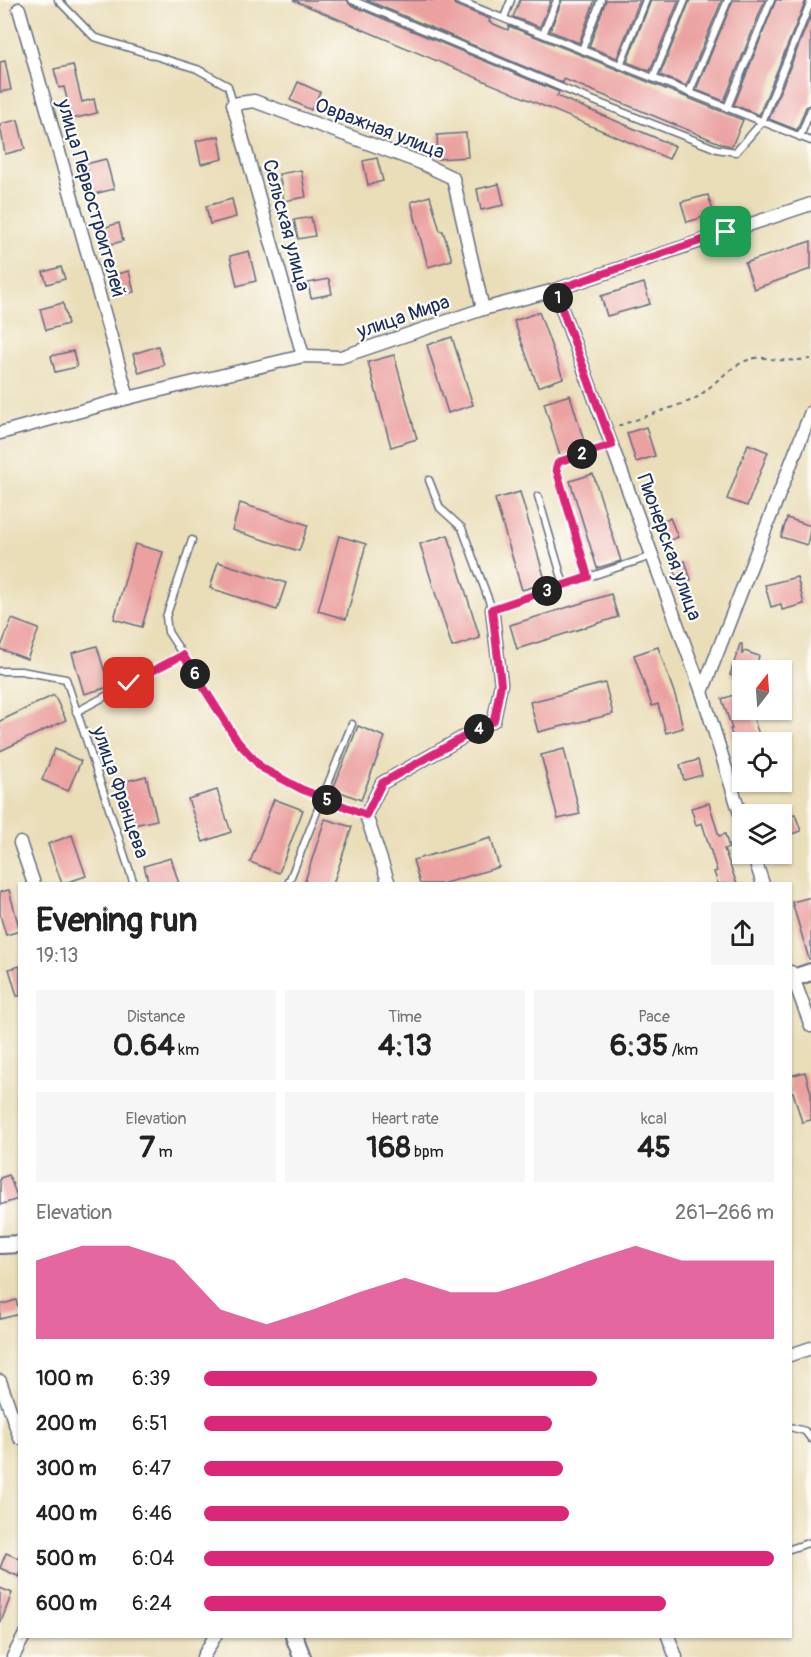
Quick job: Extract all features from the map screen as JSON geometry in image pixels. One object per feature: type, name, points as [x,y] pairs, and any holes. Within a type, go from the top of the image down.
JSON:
[{"type":"street","name":"улица Первостроителей","points":[[19,9],[128,398]]},
{"type":"street","name":"Овражная улица","points":[[233,104],[254,100],[419,162],[453,178],[483,309]]},
{"type":"street","name":"Сельская улица","points":[[233,104],[303,356]]},
{"type":"street","name":"улица Мира","points":[[0,433],[128,398],[303,356],[341,357],[483,309],[555,290],[811,204]]},
{"type":"street","name":"Пионерская улица","points":[[555,290],[702,692],[737,804]]},
{"type":"street","points":[[702,692],[811,412]]},
{"type":"street","points":[[388,882],[366,815],[382,783],[494,720],[501,684],[492,609]]},
{"type":"street","points":[[20,843],[33,882]]},
{"type":"street","points":[[756,864],[762,882]]},
{"type":"street","points":[[792,976],[811,972]]},
{"type":"street","points":[[792,978],[811,1026]]},
{"type":"street","points":[[0,1245],[18,1244]]},
{"type":"street","points":[[792,1354],[811,1348]]},
{"type":"street","points":[[0,1382],[18,1432]]},
{"type":"street","points":[[13,1657],[23,1638]]},
{"type":"street","points":[[203,1657],[214,1638]]},
{"type":"street","points":[[295,1638],[302,1657]]},
{"type":"street","points":[[669,1638],[676,1657]]},
{"type":"lane","points":[[58,0],[94,37],[197,69],[228,86],[233,104]]},
{"type":"lane","points":[[352,0],[579,95],[717,149],[736,152],[762,122],[811,1]]},
{"type":"lane","points":[[504,18],[511,0]]},
{"type":"lane","points":[[543,34],[557,0]]},
{"type":"lane","points":[[582,50],[601,0]]},
{"type":"lane","points":[[620,65],[646,0]]},
{"type":"lane","points":[[653,78],[685,0]]},
{"type":"lane","points":[[689,93],[728,0]]},
{"type":"lane","points":[[727,108],[771,0]]},
{"type":"lane","points":[[462,1],[811,141]]},
{"type":"lane","points":[[800,137],[811,109]]},
{"type":"lane","points":[[588,577],[556,468],[561,461],[612,445]]},
{"type":"lane","points":[[429,480],[440,508],[462,528],[492,609],[652,556]]},
{"type":"lane","points":[[538,496],[564,585]]},
{"type":"lane","points":[[192,540],[166,617],[168,632],[238,742],[262,768],[301,789],[366,815]]},
{"type":"lane","name":"улица Францева","points":[[76,712],[183,655]]},
{"type":"lane","name":"улица Францева","points":[[0,671],[21,670],[66,679],[133,882]]},
{"type":"lane","points":[[289,882],[352,724]]},
{"type":"lane","points":[[792,1428],[805,1431],[811,1439]]},
{"type":"lane","points":[[792,1548],[811,1542]]},
{"type":"path","points":[[606,430],[693,400],[730,370],[751,359],[794,361],[811,359]]},
{"type":"building","points":[[293,0],[347,0],[350,5],[559,92],[557,96],[675,146],[669,159]]},
{"type":"building","points":[[366,0],[452,0],[455,5],[490,19],[489,22],[508,30],[509,26],[743,120],[732,146],[722,144],[564,79],[563,83]]},
{"type":"building","points":[[520,0],[551,0],[540,27],[513,17]]},
{"type":"building","points":[[562,0],[595,0],[579,43],[550,31]]},
{"type":"building","points":[[606,0],[640,0],[617,58],[589,47]]},
{"type":"building","points":[[651,0],[679,0],[650,71],[627,62]]},
{"type":"building","points":[[690,0],[722,0],[686,86],[660,75]]},
{"type":"building","points":[[733,0],[765,0],[724,101],[696,90]]},
{"type":"building","points":[[776,0],[806,0],[759,115],[734,105]]},
{"type":"building","points":[[811,15],[811,104],[806,107],[797,130],[769,119]]},
{"type":"building","points":[[5,61],[11,90],[0,92],[0,62]]},
{"type":"building","points":[[73,65],[82,102],[94,99],[97,113],[72,119],[64,87],[59,88],[54,69]]},
{"type":"building","points":[[298,82],[320,92],[311,110],[290,100]]},
{"type":"building","points":[[18,120],[25,149],[5,154],[0,124]]},
{"type":"building","points":[[466,133],[468,157],[438,159],[437,135]]},
{"type":"building","points":[[219,136],[223,159],[201,164],[196,141]]},
{"type":"building","points":[[377,158],[383,181],[368,185],[363,161]]},
{"type":"building","points":[[106,159],[114,189],[94,194],[86,164]]},
{"type":"building","points":[[301,170],[306,197],[284,201],[279,174]]},
{"type":"building","points":[[499,184],[504,205],[481,210],[477,189]]},
{"type":"building","points":[[708,195],[714,214],[687,222],[681,202]]},
{"type":"building","points":[[430,196],[440,231],[443,231],[452,260],[428,267],[411,202]]},
{"type":"building","points":[[232,199],[236,217],[210,224],[206,206]]},
{"type":"building","points":[[311,217],[315,236],[298,239],[294,220]]},
{"type":"building","points":[[119,223],[123,241],[104,246],[99,229]]},
{"type":"building","points":[[811,241],[811,269],[754,289],[745,263]]},
{"type":"building","points":[[249,251],[256,281],[237,286],[230,256]]},
{"type":"building","points":[[61,267],[65,279],[47,284],[43,272]]},
{"type":"building","points":[[129,271],[134,292],[118,296],[113,275]]},
{"type":"building","points":[[329,279],[332,294],[311,298],[308,283]]},
{"type":"building","points":[[644,283],[650,304],[607,316],[601,296]]},
{"type":"building","points":[[63,303],[68,324],[46,330],[40,309]]},
{"type":"building","points":[[539,312],[563,378],[538,387],[514,321]]},
{"type":"building","points":[[452,337],[473,405],[448,413],[427,345]]},
{"type":"building","points":[[158,346],[164,365],[139,373],[133,354]]},
{"type":"building","points":[[73,351],[77,367],[55,372],[51,356]]},
{"type":"building","points":[[394,355],[417,439],[391,447],[368,362]]},
{"type":"building","points":[[570,395],[586,448],[560,456],[544,403]]},
{"type":"building","points":[[646,427],[655,456],[636,462],[627,433]]},
{"type":"building","points":[[748,444],[768,452],[747,506],[727,499]]},
{"type":"building","points":[[593,474],[621,561],[597,568],[570,481]]},
{"type":"building","points":[[520,492],[546,583],[522,590],[495,499]]},
{"type":"building","points":[[240,503],[308,525],[299,551],[232,530]]},
{"type":"building","points":[[670,518],[678,537],[664,543],[656,523]]},
{"type":"building","points":[[787,518],[811,526],[807,545],[781,537]]},
{"type":"building","points":[[448,535],[480,638],[452,647],[420,544]]},
{"type":"building","points":[[339,536],[366,544],[346,619],[318,611]]},
{"type":"building","points":[[135,544],[163,552],[142,627],[114,619]]},
{"type":"building","points":[[685,561],[691,580],[679,584],[673,566]]},
{"type":"building","points":[[218,562],[286,583],[277,610],[210,588]]},
{"type":"building","points":[[797,577],[804,604],[782,610],[781,604],[771,607],[765,585]]},
{"type":"building","points":[[611,594],[618,617],[517,649],[510,625]]},
{"type":"building","points":[[12,619],[39,629],[27,659],[0,649]]},
{"type":"building","points":[[740,644],[742,644],[742,655],[744,651],[759,656],[758,660],[735,660]]},
{"type":"building","points":[[97,646],[109,687],[84,694],[72,653]]},
{"type":"building","points":[[658,647],[676,698],[683,728],[666,733],[658,704],[652,706],[634,655]]},
{"type":"building","points":[[605,683],[613,714],[538,732],[530,702]]},
{"type":"building","points":[[54,695],[66,720],[0,751],[0,721]]},
{"type":"building","points":[[732,696],[732,720],[754,720],[758,732],[732,732],[732,736],[722,699]]},
{"type":"building","points":[[358,726],[385,737],[361,800],[333,789]]},
{"type":"building","points":[[55,749],[81,761],[68,791],[42,780]]},
{"type":"building","points":[[564,749],[580,814],[558,819],[541,755]]},
{"type":"building","points":[[698,760],[702,775],[684,780],[680,765]]},
{"type":"building","points":[[146,776],[157,820],[129,826],[119,783]]},
{"type":"building","points":[[217,790],[231,832],[203,842],[188,799]]},
{"type":"building","points":[[274,799],[303,810],[279,873],[250,862]]},
{"type":"building","points":[[709,803],[719,836],[725,834],[729,848],[724,849],[736,882],[717,882],[714,872],[717,871],[702,823],[696,825],[691,808]]},
{"type":"building","points":[[795,814],[801,831],[792,834],[792,815]]},
{"type":"building","points":[[325,819],[352,827],[334,882],[305,882]]},
{"type":"building","points":[[72,835],[86,876],[61,882],[48,844]]},
{"type":"building","points":[[491,838],[499,867],[449,882],[419,882],[413,860]]},
{"type":"building","points":[[171,858],[178,882],[148,882],[144,866]]},
{"type":"building","points":[[9,890],[18,932],[6,935],[0,915],[0,892]]},
{"type":"building","points":[[811,897],[811,959],[809,959],[792,902]]},
{"type":"building","points":[[18,967],[18,996],[17,996],[9,969]]},
{"type":"building","points":[[805,1072],[811,1093],[811,1120],[802,1122],[792,1092],[792,1075]]},
{"type":"building","points":[[9,1175],[18,1199],[0,1205],[0,1178]]},
{"type":"building","points":[[16,1300],[18,1314],[0,1319],[0,1305]]},
{"type":"building","points":[[6,1553],[18,1558],[18,1576],[0,1568]]},
{"type":"building","points":[[0,1588],[12,1593],[1,1622],[0,1622]]},
{"type":"route","points":[[129,683],[183,655],[238,742],[262,768],[301,789],[366,815],[382,783],[494,720],[501,684],[492,609],[588,577],[556,468],[561,461],[612,445],[555,290],[726,232]]}]
